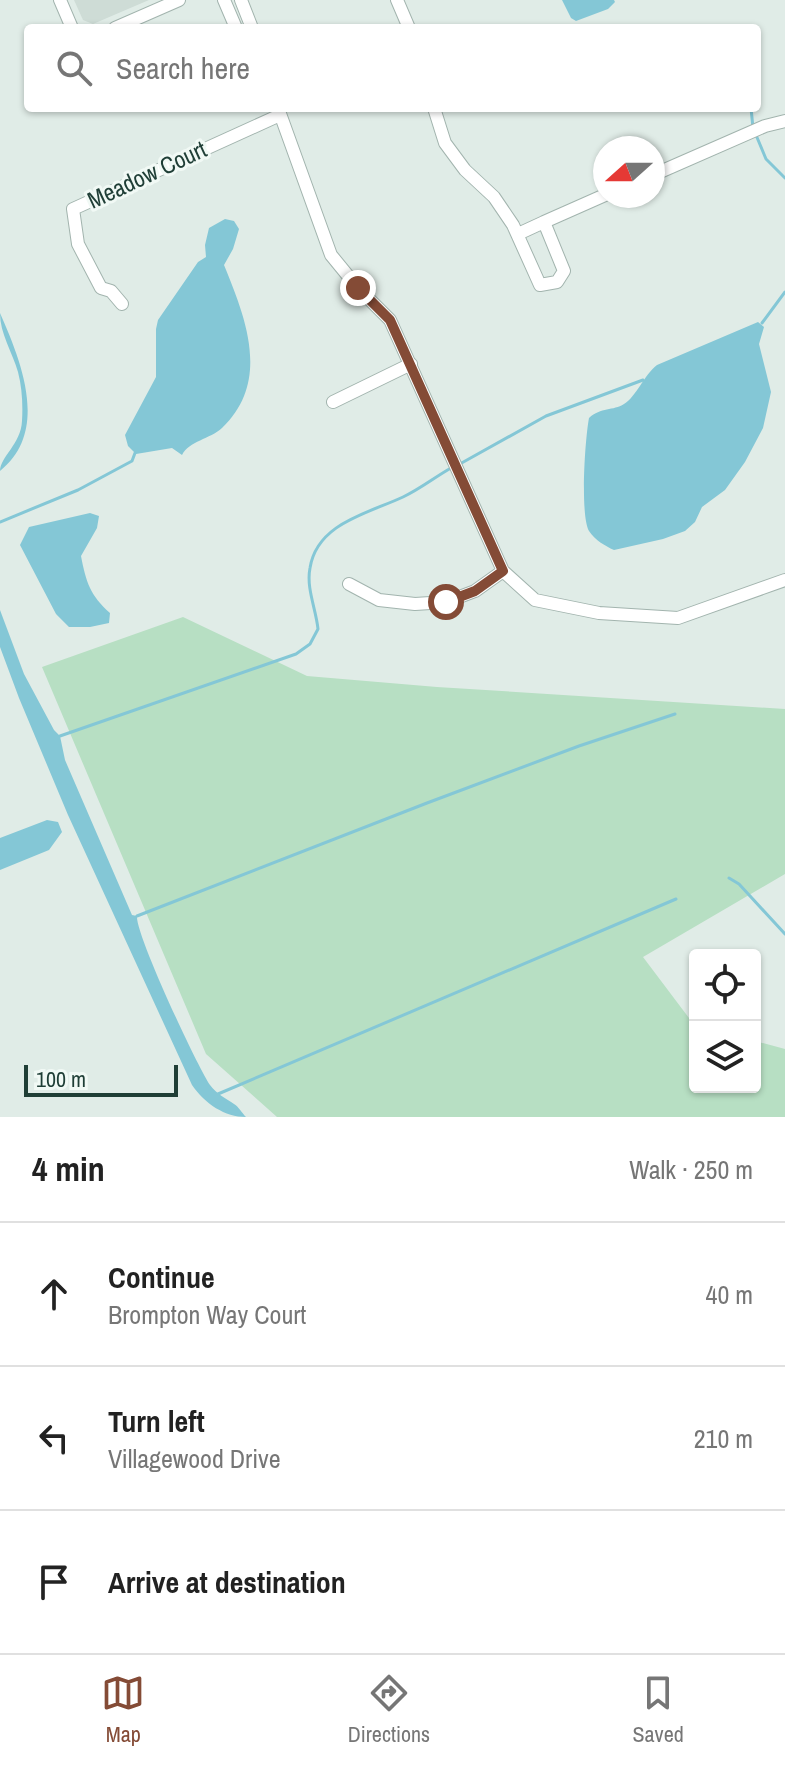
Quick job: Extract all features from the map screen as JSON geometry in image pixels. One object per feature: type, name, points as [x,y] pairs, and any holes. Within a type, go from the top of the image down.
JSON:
[{"type":"street","points":[[60,0],[70,24]]},
{"type":"street","points":[[124,24],[179,0]]},
{"type":"street","points":[[224,0],[234,24]]},
{"type":"street","points":[[241,0],[250,24]]},
{"type":"street","points":[[397,0],[407,24]]},
{"type":"street","name":"Meadow Court","points":[[122,304],[111,291],[101,288],[78,244],[73,209],[274,112]]},
{"type":"street","points":[[279,112],[331,255],[390,320],[503,571],[535,600],[599,613],[678,618],[785,580]]},
{"type":"street","points":[[435,112],[445,143],[465,170],[494,197],[518,234],[540,285],[557,282],[564,271],[544,222]]},
{"type":"street","points":[[665,170],[765,126],[785,121]]},
{"type":"street","points":[[518,234],[593,200]]},
{"type":"street","points":[[333,402],[411,364]]},
{"type":"street","points":[[349,584],[379,600],[446,602],[475,591],[503,571]]},
{"type":"shaded area","points":[[74,0],[149,0],[93,24],[83,20]]},
{"type":"green space","points":[[183,617],[307,676],[785,709],[785,874],[643,957],[689,1018],[689,1093],[761,1093],[761,1043],[785,1049],[785,1117],[277,1117],[206,1054],[42,667]]},
{"type":"water","points":[[562,0],[615,2],[608,9],[576,21],[571,18]]},
{"type":"water","points":[[225,219],[234,221],[239,229],[224,265],[240,307],[250,349],[246,390],[237,410],[222,428],[190,446],[182,455],[172,448],[136,454],[128,446],[125,435],[156,377],[158,320],[198,262],[206,257],[209,228]]},
{"type":"water","points":[[0,313],[22,374],[28,416],[24,436],[15,455],[0,471],[21,429],[22,409],[16,364],[4,335]]},
{"type":"water","points":[[758,322],[764,327],[759,344],[771,392],[763,428],[745,462],[725,490],[702,507],[695,522],[685,531],[614,550],[600,542],[589,531],[586,522],[585,459],[589,418],[628,401],[657,365]]},
{"type":"water","points":[[90,513],[99,516],[97,528],[81,556],[90,588],[110,613],[109,623],[69,627],[56,614],[20,545],[29,527]]},
{"type":"water","points":[[0,610],[24,674],[60,736],[65,760],[132,915],[137,916],[156,972],[193,1053],[210,1085],[246,1117],[216,1108],[192,1085],[68,815],[19,698],[0,647]]},
{"type":"water","points":[[47,820],[58,822],[62,832],[49,850],[0,870],[0,838]]},
{"type":"waterway","points":[[751,112],[753,128]]},
{"type":"waterway","points":[[756,135],[766,159],[785,178]]},
{"type":"waterway","points":[[762,323],[785,292]]},
{"type":"waterway","points":[[458,465],[546,416],[643,380]]},
{"type":"waterway","points":[[0,522],[78,490],[132,461],[135,453]]},
{"type":"waterway","points":[[60,736],[296,654],[310,644],[318,629],[309,576],[315,553],[323,540],[346,522],[409,494],[451,468]]},
{"type":"waterway","points":[[137,916],[427,803],[675,714]]},
{"type":"waterway","points":[[729,878],[739,884],[785,934]]},
{"type":"waterway","points":[[218,1094],[676,899]]},
{"type":"route","points":[[358,288],[390,320],[503,571],[475,591],[446,602]]}]
